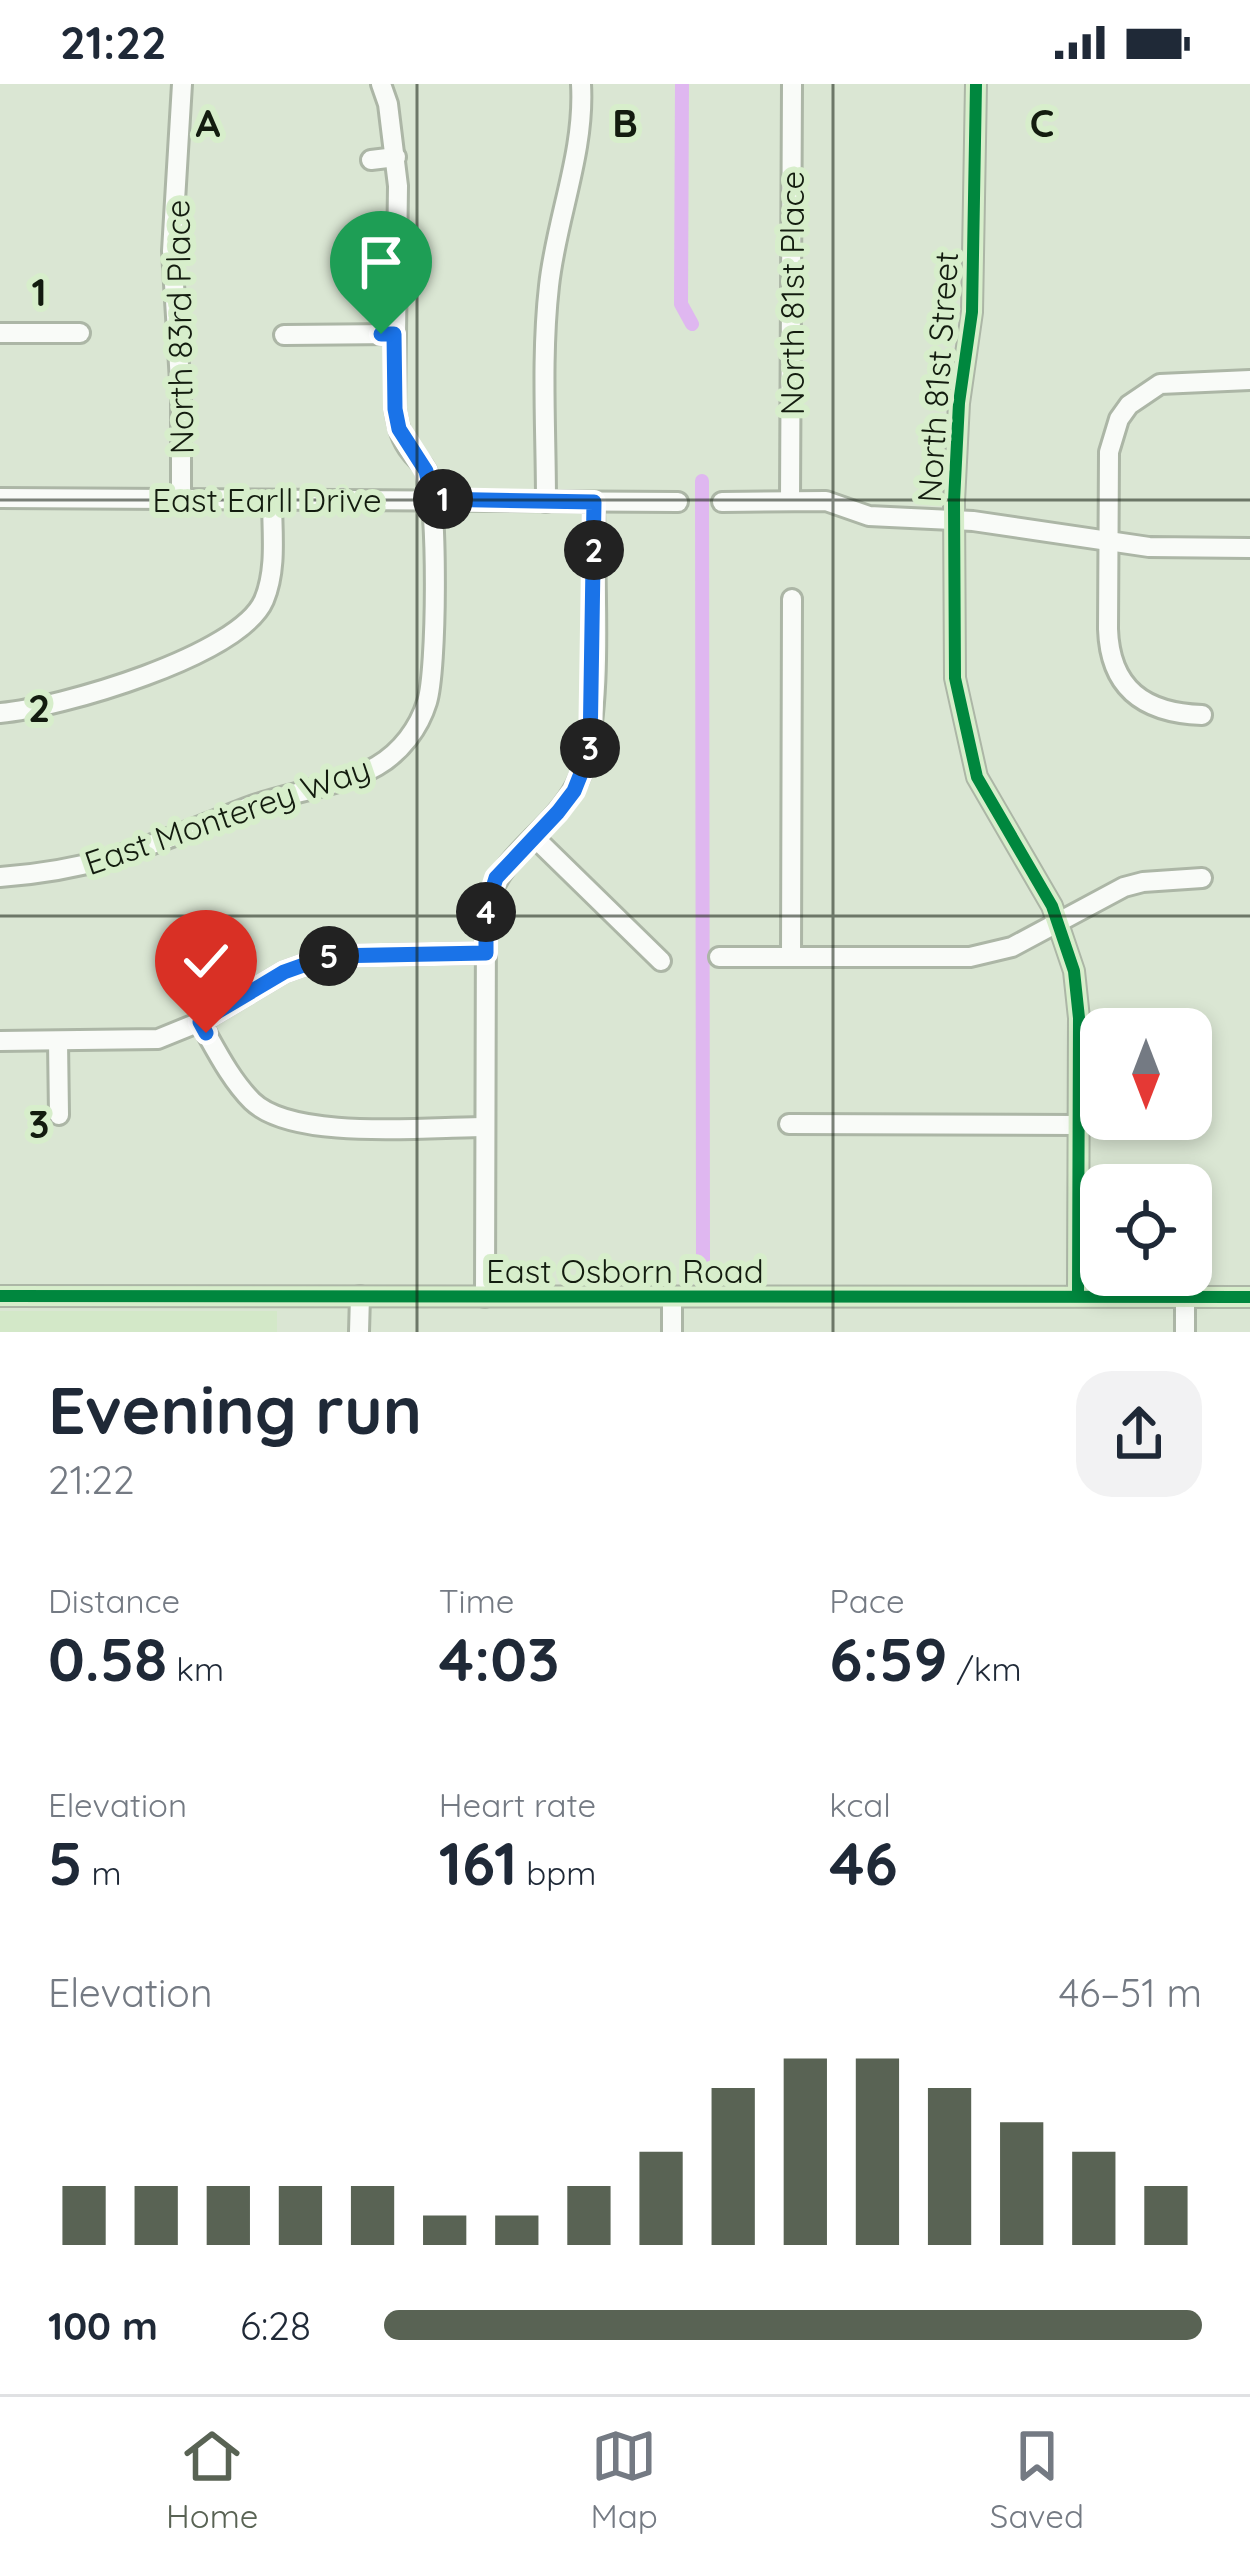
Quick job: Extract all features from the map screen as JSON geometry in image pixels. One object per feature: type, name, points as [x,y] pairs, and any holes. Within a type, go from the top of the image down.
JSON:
[{"type":"street","name":"North 83rd Place","points":[[182,84],[172,250],[182,499]]},
{"type":"street","points":[[381,84],[396,157],[395,409],[399,429],[426,471],[432,499]]},
{"type":"street","points":[[546,502],[548,288],[583,108],[581,84]]},
{"type":"street","name":"North 81st Place","points":[[790,501],[792,84]]},
{"type":"street","name":"North 81st Street","points":[[976,84],[973,312],[959,404],[954,519],[955,678],[976,777],[1060,921],[1078,995],[1078,1294]]},
{"type":"street","points":[[371,160],[396,157]]},
{"type":"street","points":[[0,333],[80,333]]},
{"type":"street","points":[[284,335],[394,334]]},
{"type":"street","points":[[1202,715],[1159,710],[1137,696],[1118,674],[1108,646],[1111,435],[1129,405],[1160,384],[1250,380]]},
{"type":"street","name":"East Earll Drive","points":[[0,498],[678,502]]},
{"type":"street","name":"East Monterey Way","points":[[0,877],[44,874],[129,856],[295,790],[376,767],[408,740],[426,706],[434,669],[432,499]]},
{"type":"street","points":[[0,713],[70,702],[201,651],[252,621],[272,572],[272,500]]},
{"type":"street","points":[[722,502],[826,501],[869,517],[954,519],[1108,542],[1250,548]]},
{"type":"street","points":[[485,1297],[486,910],[496,878],[574,791],[590,751],[594,502]]},
{"type":"street","points":[[791,957],[792,599]]},
{"type":"street","points":[[534,837],[661,961]]},
{"type":"street","points":[[719,957],[970,957],[1012,946],[1089,903],[1143,882],[1202,878]]},
{"type":"street","points":[[0,1041],[158,1039],[200,1022],[284,972],[329,956],[486,953]]},
{"type":"street","points":[[200,1022],[248,1112],[325,1127],[483,1126]]},
{"type":"street","points":[[58,1041],[58,1115]]},
{"type":"street","points":[[789,1124],[1078,1124]]},
{"type":"street","name":"East Osborn Road","points":[[0,1296],[1250,1297]]},
{"type":"street","points":[[359,1296],[359,1332]]},
{"type":"street","points":[[1185,1297],[1185,1332]]},
{"type":"street","points":[[671,1332],[672,1299]]},
{"type":"shaded area","points":[[0,1311],[277,1311],[277,1332],[0,1332]]},
{"type":"waterway","points":[[682,84],[681,304],[692,324]]},
{"type":"waterway","points":[[702,481],[703,1262]]},
{"type":"cycle path","points":[[976,84],[972,312],[959,403],[954,501],[955,678],[977,777],[1052,906],[1074,971],[1079,1018],[1078,1294]]},
{"type":"cycle path","points":[[0,1296],[1250,1297]]},
{"type":"route","points":[[206,1033],[200,1022],[254,988],[329,956],[486,953],[486,910],[496,878],[574,791],[590,751],[594,502],[432,499],[426,471],[399,429],[394,334],[381,334]]}]
